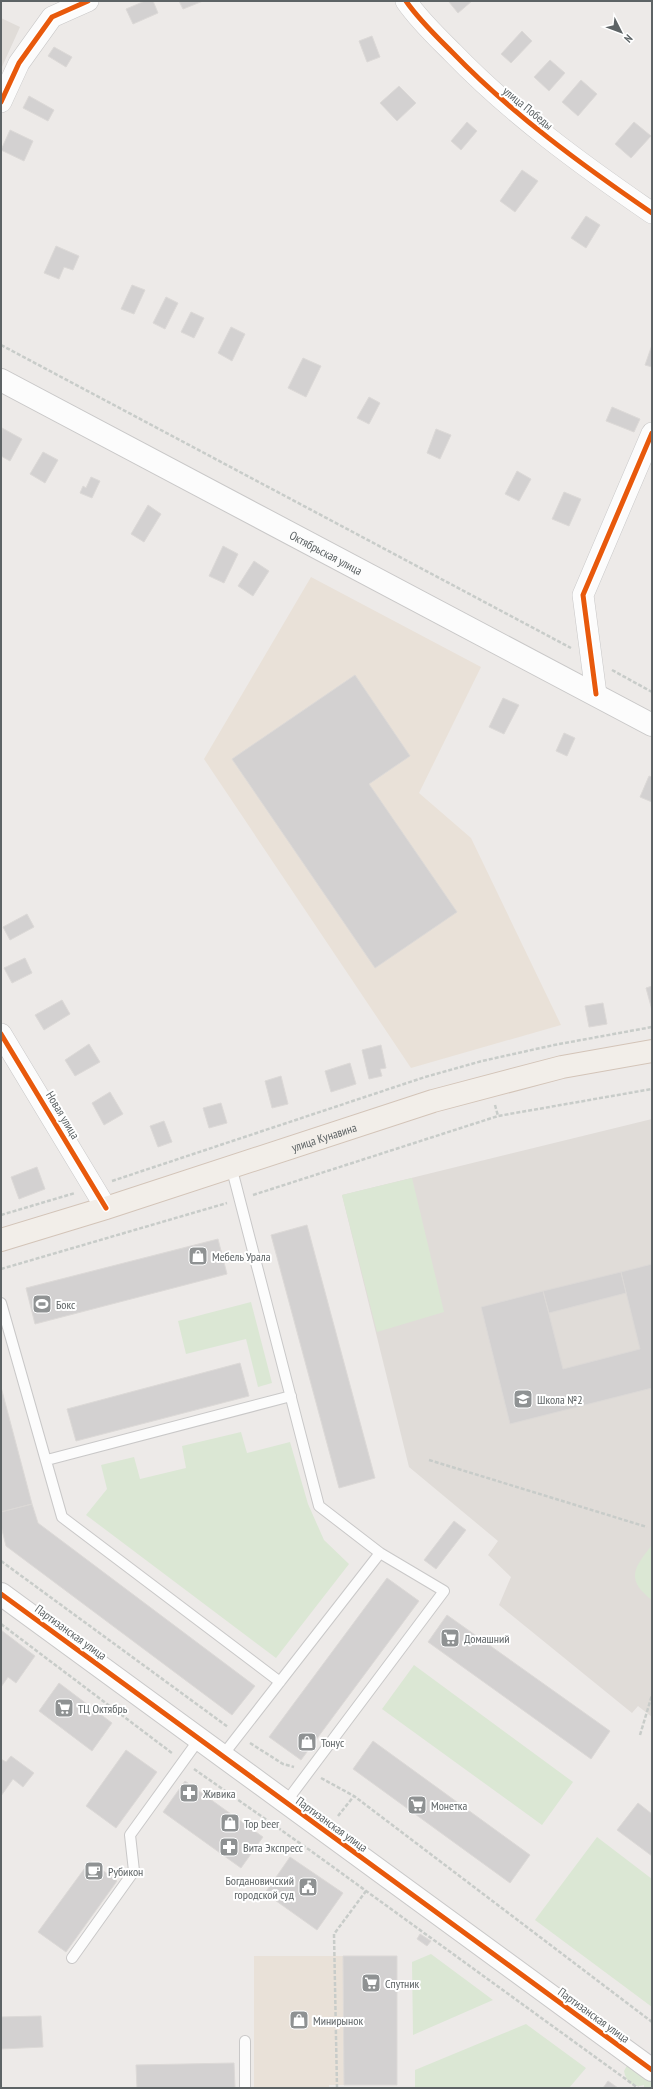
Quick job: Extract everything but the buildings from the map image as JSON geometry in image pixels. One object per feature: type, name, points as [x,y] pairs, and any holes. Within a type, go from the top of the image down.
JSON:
[{"type":"main road","name":"улица Кунавина","points":[[1,1240],[106,1208],[433,1101],[562,1067],[652,1051]]},
{"type":"street","points":[[1,102],[19,62],[50,9],[88,1]]},
{"type":"street","name":"улица Победы","points":[[406,1],[431,31],[482,83],[539,131],[598,176],[652,213]]},
{"type":"street","name":"Октябрьская улица","points":[[1,380],[652,725]]},
{"type":"street","points":[[596,694],[583,594],[652,433]]},
{"type":"street","name":"Новая улица","points":[[1,1034],[106,1208]]},
{"type":"street","name":"Партизанская улица","points":[[1,1594],[200,1738],[652,2070]]},
{"type":"lane","points":[[231,1166],[319,1506],[380,1553],[444,1591],[310,1772],[286,1802]]},
{"type":"lane","points":[[1,1303],[62,1517],[280,1682]]},
{"type":"lane","points":[[47,1460],[291,1396]]},
{"type":"lane","points":[[223,1755],[380,1553]]},
{"type":"lane","points":[[72,1958],[134,1871],[130,1835],[200,1738]]},
{"type":"lane","points":[[245,2041],[245,2088]]},
{"type":"path","points":[[1,345],[652,692]]},
{"type":"path","points":[[1,1269],[240,1199],[498,1116],[652,1089]]},
{"type":"path","points":[[429,1460],[647,1527]]},
{"type":"path","points":[[1,1561],[239,1736],[283,1764],[310,1772],[354,1796],[652,2022]]},
{"type":"path","points":[[1,1624],[183,1761],[366,1890],[638,2088]]},
{"type":"path","points":[[640,1735],[652,1695]]},
{"type":"path","points":[[337,2088],[334,1934],[366,1890]]},
{"type":"shaded area","points":[[1,18],[20,27],[1,69]]},
{"type":"shaded area","points":[[311,577],[481,667],[419,793],[471,838],[561,1025],[411,1068],[204,759]]},
{"type":"shaded area","name":"Школа №2","points":[[652,1119],[652,1717],[638,1706],[632,1713],[499,1605],[511,1577],[488,1555],[498,1541],[409,1467],[342,1195]]},
{"type":"shaded area","name":"Минирынок","points":[[254,1956],[343,1956],[344,2085],[329,2085],[329,2088],[254,2088]]},
{"type":"green space","points":[[412,1178],[444,1312],[377,1332],[342,1195]]},
{"type":"green space","points":[[251,1302],[272,1383],[258,1387],[246,1339],[186,1354],[178,1321]]},
{"type":"green space","points":[[241,1432],[247,1453],[290,1442],[308,1504],[324,1540],[349,1564],[276,1658],[86,1515],[107,1489],[101,1465],[134,1457],[140,1479],[186,1468],[182,1446]]},
{"type":"green space","points":[[652,1545],[652,1600],[638,1586],[635,1579],[635,1573],[641,1560]]},
{"type":"green space","points":[[414,1665],[573,1782],[542,1825],[382,1709]]},
{"type":"green space","points":[[597,1837],[652,1879],[652,2007],[535,1920]]},
{"type":"green space","points":[[431,1954],[493,2000],[413,2035],[412,1962]]},
{"type":"green space","points":[[526,2024],[586,2068],[569,2088],[415,2088],[415,2070]]},
{"type":"green space","points":[[630,2060],[652,2067],[652,2088],[644,2088],[644,2085],[633,2085],[628,2081],[624,2071]]},
{"type":"cycle path","points":[[1,102],[19,63],[52,17],[88,1]]},
{"type":"cycle path","points":[[406,1],[416,15],[434,34],[499,97],[523,118],[548,138],[652,213]]},
{"type":"cycle path","points":[[596,694],[583,595],[652,433]]},
{"type":"cycle path","points":[[1,1034],[106,1208]]},
{"type":"cycle path","points":[[1,1594],[652,2070]]},
{"type":"place","name":"Мебель Урала","points":[[198,1256]]},
{"type":"place","name":"Бокс","points":[[42,1304]]},
{"type":"place","name":"Школа №2","points":[[523,1399]]},
{"type":"place","name":"Домашний","points":[[450,1638]]},
{"type":"place","name":"ТЦ Октябрь","points":[[64,1708]]},
{"type":"place","name":"Тонус","points":[[307,1742]]},
{"type":"place","name":"Живика","points":[[189,1793]]},
{"type":"place","name":"Монетка","points":[[417,1805]]},
{"type":"place","name":"Top beer","points":[[230,1823]]},
{"type":"place","name":"Вита Экспресс","points":[[229,1847]]},
{"type":"place","name":"Рубикон","points":[[94,1871]]},
{"type":"place","name":"Богдановичский городской суд","points":[[308,1887]]},
{"type":"place","name":"Спутник","points":[[371,1983]]},
{"type":"place","name":"Минирынок","points":[[299,2020]]}]
